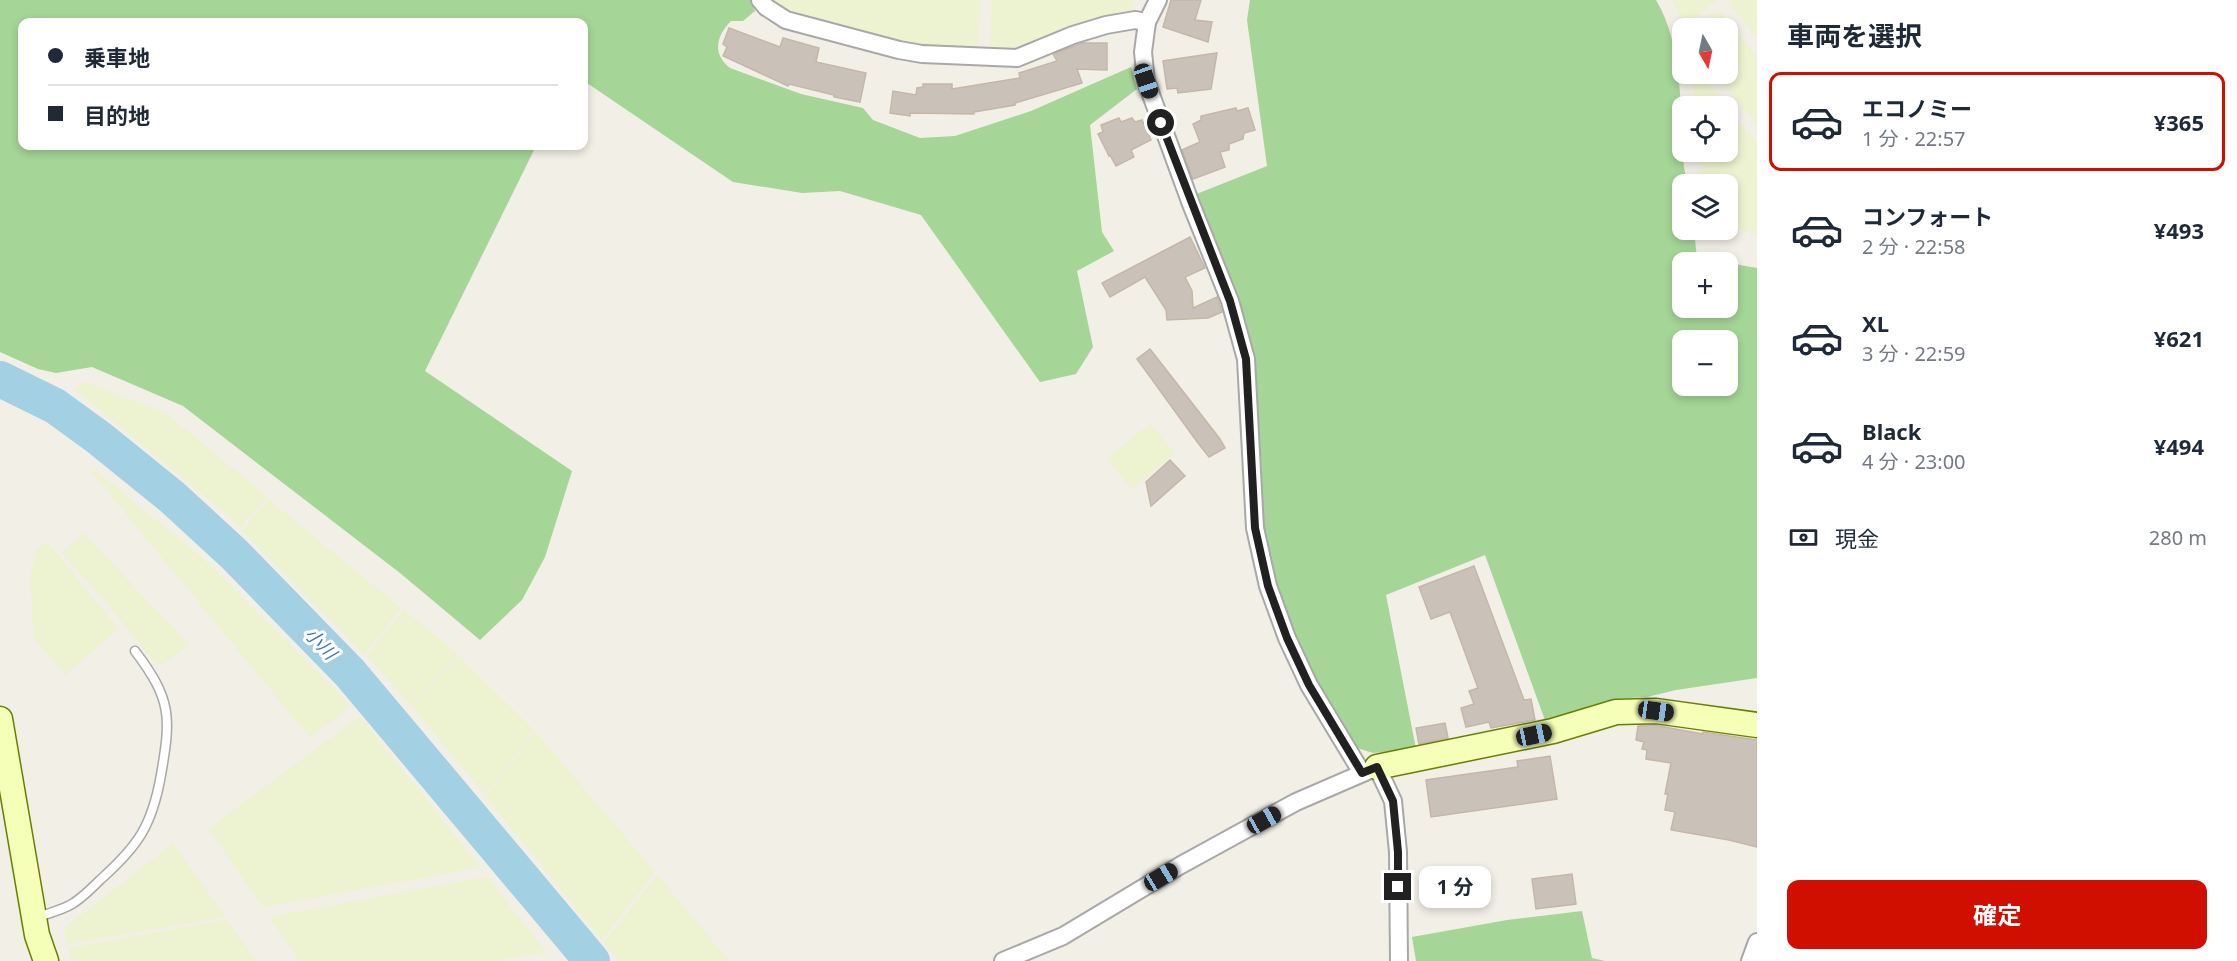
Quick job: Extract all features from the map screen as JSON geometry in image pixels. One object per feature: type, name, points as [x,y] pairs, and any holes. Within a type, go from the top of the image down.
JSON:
[{"type":"street","points":[[760,0],[766,7],[786,20],[899,51],[922,54],[1017,58],[1073,35],[1106,25],[1135,20],[1147,22]]},
{"type":"street","points":[[1158,0],[1147,22],[1143,52],[1146,81],[1191,204],[1230,301],[1246,359],[1255,528],[1268,586],[1287,638],[1309,685],[1393,801],[1398,852],[1399,961]]},
{"type":"street","points":[[1003,961],[1063,936],[1181,865],[1296,802],[1370,770],[1553,731],[1616,712],[1656,711],[1757,725]]},
{"type":"street","points":[[0,719],[34,919],[46,961]]},
{"type":"street","points":[[1750,961],[1757,942]]},
{"type":"lane","points":[[34,919],[72,904],[88,891],[124,858],[150,820],[165,762],[167,712],[159,687],[135,651]]},
{"type":"green space","points":[[0,0],[751,0],[755,11],[743,21],[731,21],[719,39],[720,57],[730,68],[801,94],[863,108],[873,120],[920,138],[955,136],[1031,111],[1131,67],[1137,89],[1090,125],[1102,232],[1114,251],[1077,271],[1093,347],[1076,374],[1040,382],[921,215],[840,191],[802,193],[733,182],[588,84],[588,18],[18,18],[18,150],[534,150],[425,371],[572,471],[545,557],[522,600],[480,640],[400,573],[183,406],[92,367],[56,373],[38,369],[0,352]]},
{"type":"green space","points":[[767,0],[980,0],[978,50],[919,48],[801,14]]},
{"type":"green space","points":[[992,0],[1132,0],[1130,9],[1057,30],[1016,48],[997,52],[990,51]]},
{"type":"green space","points":[[1250,0],[1656,0],[1672,38],[1672,84],[1679,84],[1680,96],[1672,96],[1672,162],[1684,162],[1686,174],[1672,174],[1672,240],[1695,240],[1696,252],[1672,252],[1672,318],[1738,318],[1738,265],[1757,268],[1757,678],[1676,690],[1647,697],[1614,699],[1546,723],[1485,555],[1386,595],[1416,749],[1373,753],[1354,747],[1330,710],[1284,610],[1265,543],[1256,414],[1194,195],[1267,166],[1247,20]]},
{"type":"green space","points":[[1672,0],[1716,0],[1695,18],[1680,18]]},
{"type":"green space","points":[[1730,0],[1757,0],[1757,38],[1728,2]]},
{"type":"green space","points":[[1718,9],[1725,18],[1708,18]]},
{"type":"green space","points":[[1738,34],[1757,57],[1757,124],[1738,101],[1738,96],[1733,96],[1723,84],[1738,84]]},
{"type":"green space","points":[[1693,84],[1708,84],[1718,96],[1693,96]]},
{"type":"green space","points":[[1738,120],[1757,143],[1757,234],[1738,230],[1738,174],[1702,174],[1700,162],[1738,162]]},
{"type":"green space","points":[[85,382],[167,414],[267,497],[240,528],[229,516],[74,389]]},
{"type":"green space","points":[[1150,424],[1175,453],[1132,489],[1107,459]]},
{"type":"green space","points":[[94,469],[200,556],[351,706],[310,738],[93,474]]},
{"type":"green space","points":[[268,499],[401,608],[364,655],[242,531]]},
{"type":"green space","points":[[83,533],[189,645],[159,667],[109,605],[62,553]]},
{"type":"green space","points":[[47,542],[118,629],[65,675],[34,637],[30,577],[37,550]]},
{"type":"green space","points":[[404,610],[458,654],[412,706],[367,656]]},
{"type":"green space","points":[[459,656],[534,730],[485,795],[413,707]]},
{"type":"green space","points":[[360,716],[480,867],[263,907],[208,829]]},
{"type":"green space","points":[[535,731],[655,872],[602,940],[486,797]]},
{"type":"green space","points":[[173,844],[226,917],[68,944],[64,928]]},
{"type":"green space","points":[[657,875],[729,961],[619,961],[604,943]]},
{"type":"green space","points":[[487,877],[546,952],[494,961],[299,961],[269,917]]},
{"type":"green space","points":[[1582,911],[1592,958],[1605,961],[1416,961],[1412,937],[1507,920]]},
{"type":"green space","points":[[227,920],[256,961],[72,961],[69,948]]},
{"type":"building","points":[[1171,0],[1201,0],[1195,20],[1212,22],[1208,42],[1163,27]]},
{"type":"building","points":[[729,28],[780,47],[783,38],[819,48],[816,62],[866,73],[860,102],[789,84],[788,86],[723,56],[727,47],[723,44]]},
{"type":"building","points":[[1083,43],[1107,43],[1107,70],[1077,69],[1082,83],[1015,103],[1015,105],[974,112],[974,114],[910,113],[910,116],[890,113],[893,91],[916,95],[917,88],[923,87],[923,84],[952,84],[952,89],[1020,78],[1019,73],[1057,61],[1053,54]]},
{"type":"building","points":[[1217,53],[1211,89],[1178,93],[1177,88],[1167,89],[1163,61]]},
{"type":"building","points":[[1236,108],[1237,111],[1248,108],[1255,130],[1244,133],[1243,139],[1229,144],[1229,150],[1220,152],[1225,167],[1193,179],[1182,150],[1200,142],[1193,124],[1201,120],[1201,116]]},
{"type":"building","points":[[1119,118],[1121,122],[1132,118],[1135,122],[1142,120],[1151,140],[1131,150],[1134,157],[1116,166],[1098,134],[1103,132],[1101,125]]},
{"type":"building","points":[[1190,237],[1205,268],[1185,277],[1192,291],[1193,308],[1217,297],[1222,312],[1208,318],[1167,320],[1166,310],[1145,277],[1110,297],[1102,283]]},
{"type":"building","points":[[1150,349],[1225,448],[1209,457],[1198,443],[1137,359]]},
{"type":"building","points":[[1170,460],[1185,476],[1151,506],[1146,482]]},
{"type":"building","points":[[1474,566],[1524,700],[1531,699],[1535,720],[1491,728],[1489,722],[1466,727],[1461,708],[1474,704],[1469,691],[1478,688],[1450,612],[1431,619],[1419,587]]},
{"type":"building","points":[[1445,723],[1448,738],[1419,744],[1416,728]]},
{"type":"building","points":[[1653,725],[1757,740],[1757,847],[1671,830],[1675,812],[1665,810],[1668,794],[1665,794],[1671,763],[1646,759],[1647,750],[1642,749],[1644,742],[1636,740],[1638,726]]},
{"type":"building","points":[[1550,756],[1557,799],[1431,817],[1426,780],[1518,767],[1517,761]]},
{"type":"building","points":[[1572,874],[1576,904],[1536,909],[1532,879]]},
{"type":"waterway","name":"小川","points":[[0,379],[55,406],[99,438],[172,497],[234,554],[350,673],[592,961]]},
{"type":"route","points":[[1161,123],[1230,301],[1246,359],[1255,528],[1268,586],[1287,638],[1309,685],[1362,773],[1377,767],[1393,801],[1398,852],[1398,887]]}]
